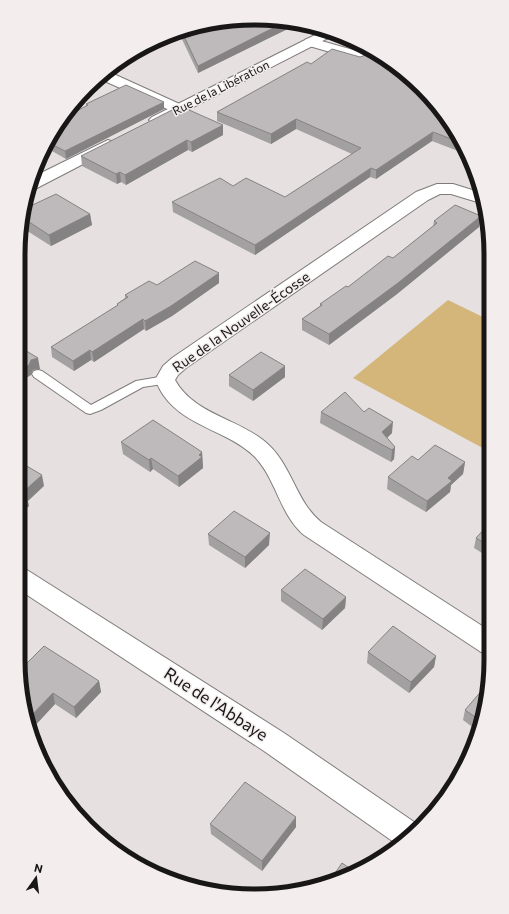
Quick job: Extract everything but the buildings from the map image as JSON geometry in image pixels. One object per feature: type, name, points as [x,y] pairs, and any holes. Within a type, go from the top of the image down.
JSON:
[{"type":"street","name":"Rue de la Libération","points":[[141,128],[324,36]]},
{"type":"street","points":[[311,42],[379,62]]},
{"type":"street","points":[[109,77],[179,109]]},
{"type":"street","points":[[37,181],[121,138]]},
{"type":"street","name":"Rue de la Nouvelle-Écosse","points":[[476,197],[453,189],[437,189],[422,196],[179,363],[170,371],[165,380],[168,390],[177,399],[194,411],[254,444],[264,453],[273,465],[304,521],[322,536],[484,640]]},
{"type":"street","name":"Rue de l'Abbaye","points":[[25,582],[274,742],[405,833]]},
{"type":"lane","points":[[38,374],[90,410],[103,405],[123,392],[141,384],[165,380]]},
{"type":"shaded area","points":[[448,300],[484,318],[484,449],[353,378]]}]
